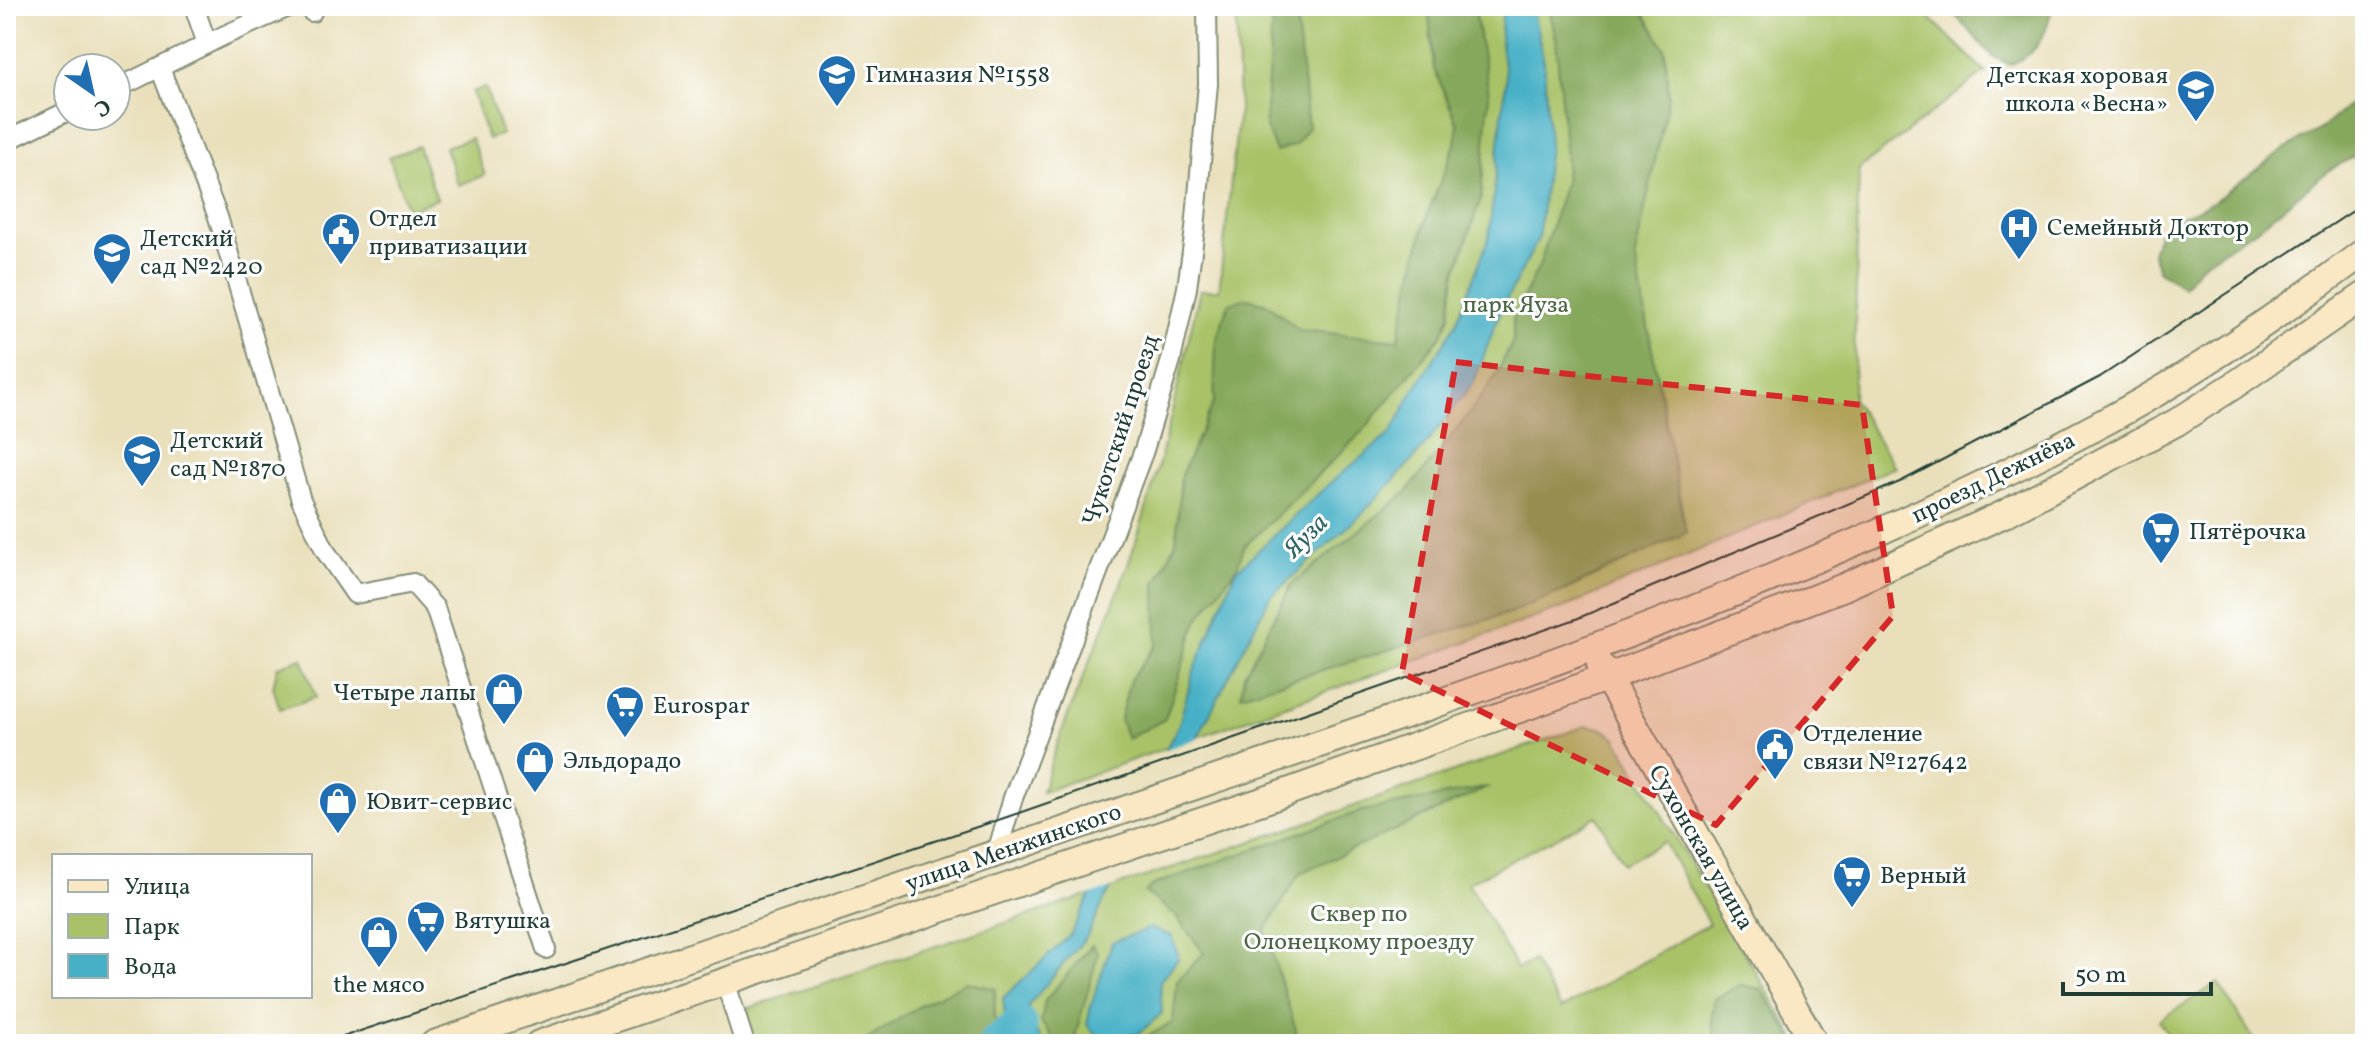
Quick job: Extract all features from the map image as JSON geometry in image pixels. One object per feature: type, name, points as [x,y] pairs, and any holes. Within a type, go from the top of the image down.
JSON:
[{"type":"main road","name":"проезд Дежнёва","points":[[1591,648],[1826,556],[1967,492],[2101,424],[2211,357],[2365,251]]},
{"type":"main road","name":"проезд Дежнёва","points":[[1606,678],[1844,587],[2004,514],[2177,422],[2365,295]]},
{"type":"main road","name":"улица Менжинского","points":[[434,1044],[1283,756],[1591,648]]},
{"type":"main road","name":"Сухонская улица","points":[[1591,648],[1815,1044]]},
{"type":"main road","name":"улица Менжинского","points":[[539,1044],[1271,798],[1606,678]]},
{"type":"street","points":[[194,6],[207,44]]},
{"type":"street","points":[[132,81],[291,6]]},
{"type":"street","name":"Чукотский проезд","points":[[997,852],[1024,770],[1144,450],[1171,360],[1187,288],[1195,229],[1208,84],[1207,6]]},
{"type":"street","points":[[160,68],[218,217],[301,500],[326,552],[355,594],[413,583],[435,608],[546,949]]},
{"type":"street","points":[[6,141],[52,119]]},
{"type":"street","points":[[725,981],[745,1044]]},
{"type":"highlighted area","points":[[1456,362],[1862,405],[1893,616],[1716,825],[1402,673]]},
{"type":"green space","name":"парк Яуза","points":[[1236,6],[1918,6],[1985,72],[1859,169],[1853,400],[1895,467],[1568,606],[1042,792],[1145,513],[1200,290],[1219,290],[1239,109]]},
{"type":"green space","points":[[1279,6],[1309,6],[1297,21],[1308,127],[1296,144],[1276,152],[1265,124],[1272,22]]},
{"type":"green space","points":[[1428,6],[1474,6],[1489,93],[1481,198],[1455,276],[1450,316],[1442,335],[1362,432],[1244,547],[1237,567],[1197,621],[1165,719],[1127,739],[1120,719],[1130,680],[1157,644],[1156,584],[1176,542],[1181,475],[1214,402],[1216,341],[1229,303],[1248,298],[1269,305],[1299,330],[1398,340],[1425,221],[1455,144],[1458,125],[1434,69]]},
{"type":"green space","points":[[1548,6],[1640,6],[1665,49],[1669,95],[1635,256],[1686,533],[1509,613],[1241,695],[1244,675],[1292,584],[1406,493],[1472,410],[1495,377],[1513,341],[1513,319],[1540,264],[1565,183],[1556,38]]},
{"type":"green space","points":[[1947,6],[2055,6],[2035,49],[2010,65],[1992,56]]},
{"type":"green space","points":[[485,87],[502,134],[488,139],[472,92]]},
{"type":"green space","points":[[2365,91],[2365,151],[2329,170],[2257,229],[2202,264],[2183,287],[2158,270],[2152,252],[2159,232],[2175,220],[2213,202],[2284,149],[2322,128]]},
{"type":"green space","points":[[471,138],[485,175],[458,185],[445,147]]},
{"type":"green space","points":[[418,146],[437,199],[408,210],[389,157]]},
{"type":"green space","points":[[302,658],[316,697],[280,709],[273,687],[278,666]]},
{"type":"green space","name":"Сквер по Олонецкому проезду","points":[[1586,726],[1602,728],[1616,738],[1799,1044],[753,1044],[747,1019],[749,1008],[1259,839]],"holes":[[[1597,816],[1623,864],[1664,842],[1709,924],[1561,1009],[1533,961],[1517,969],[1468,883]]]},
{"type":"green space","points":[[1489,787],[1300,873],[1265,931],[1296,1030],[1294,1044],[1134,1044],[1173,1022],[1177,981],[1204,953],[1175,915],[1145,892],[1153,885],[1361,811]]},
{"type":"green space","points":[[1092,945],[1098,954],[1075,1037],[1084,1044],[1057,1044],[1041,1022],[1045,1001]]},
{"type":"green space","points":[[967,982],[996,989],[995,1017],[1005,1044],[860,1044],[924,1003]]},
{"type":"green space","points":[[2218,983],[2257,1044],[2174,1044],[2159,1020]]},
{"type":"green space","points":[[1741,985],[1761,989],[1797,1044],[1719,1044],[1712,1021],[1716,998]]},
{"type":"water","name":"Яуза","points":[[1503,6],[1532,6],[1544,62],[1549,146],[1538,240],[1501,310],[1474,382],[1419,453],[1360,516],[1270,597],[1202,729],[1087,936],[1028,1006],[1030,1021],[1044,1044],[1022,1044],[1005,1017],[1003,998],[1070,935],[1179,724],[1193,673],[1235,572],[1330,483],[1391,433],[1456,324],[1489,237],[1506,79],[1500,39]]},
{"type":"water","points":[[1150,928],[1172,936],[1179,958],[1160,981],[1162,1013],[1138,1034],[1102,1041],[1087,1025],[1112,942]]},
{"type":"pier","points":[[1202,737],[1117,886],[1085,897],[1161,751]]},
{"type":"waterway","points":[[996,1044],[1020,1025]]},
{"type":"tram line","points":[[321,1044],[1007,817],[1576,619],[1902,481],[2100,377],[2365,203]]},
{"type":"place","name":"Гимназия №1558","points":[[837,108]]},
{"type":"place","name":"Детская хоровая школа «Весна»","points":[[2196,123]]},
{"type":"place","name":"Семейный Доктор","points":[[2019,261]]},
{"type":"place","name":"Отдел приватизации","points":[[341,266]]},
{"type":"place","name":"Детский сад №2420","points":[[112,286]]},
{"type":"place","name":"Детский сад №1870","points":[[142,488]]},
{"type":"place","name":"Пятёрочка","points":[[2161,565]]},
{"type":"place","name":"Четыре лапы","points":[[504,726]]},
{"type":"place","name":"Eurospar","points":[[625,739]]},
{"type":"place","name":"Отделение связи №127642","points":[[1775,781]]},
{"type":"place","name":"Эльдорадо","points":[[535,794]]},
{"type":"place","name":"Ювит-сервис","points":[[338,835]]},
{"type":"place","name":"Верный","points":[[1852,909]]},
{"type":"place","name":"Вятушка","points":[[426,954]]},
{"type":"place","name":"the мясо","points":[[379,969]]}]
